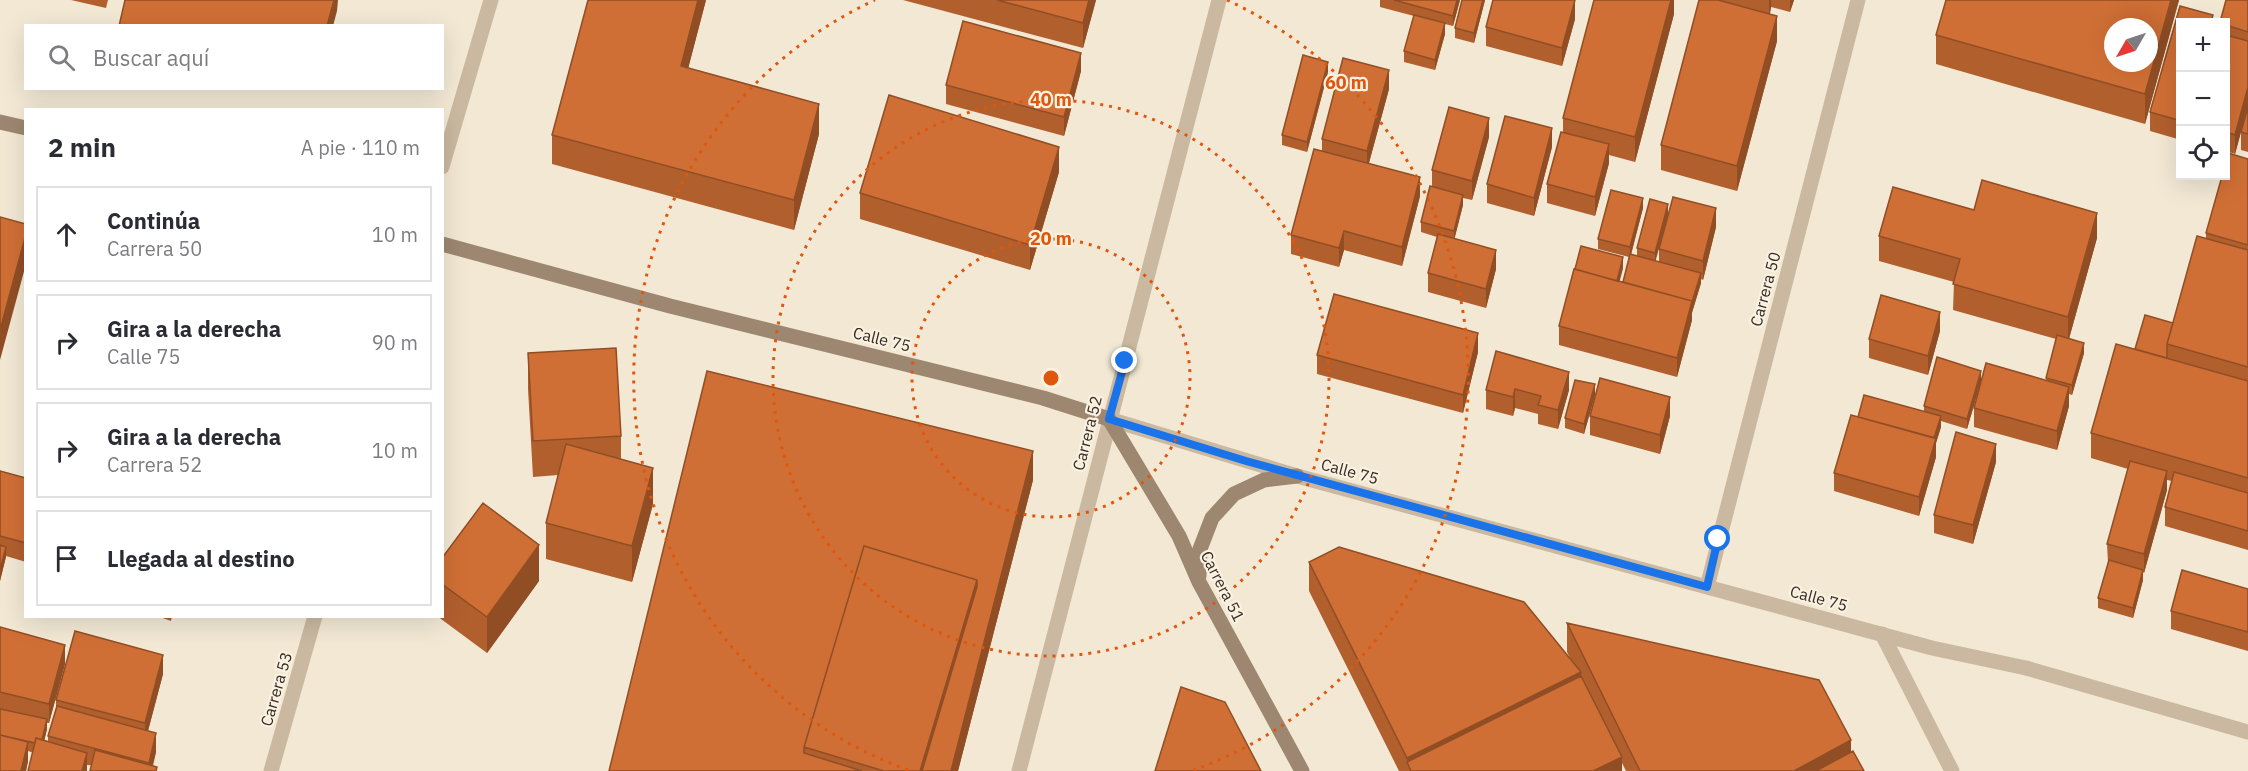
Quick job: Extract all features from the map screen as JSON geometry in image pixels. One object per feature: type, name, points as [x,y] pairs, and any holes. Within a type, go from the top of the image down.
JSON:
[{"type":"main road","points":[[0,122],[24,128]]},
{"type":"main road","name":"Calle 75","points":[[444,245],[670,306],[1043,398],[1109,419]]},
{"type":"main road","name":"Carrera 51","points":[[1109,419],[1179,536],[1199,582],[1302,771]]},
{"type":"main road","points":[[1199,582],[1200,549],[1212,518],[1226,502],[1234,494],[1264,480],[1297,476]]},
{"type":"street","points":[[444,160],[492,0]]},
{"type":"street","name":"Carrera 52","points":[[1019,771],[1219,0]]},
{"type":"street","name":"Carrera 50","points":[[1707,587],[1858,0]]},
{"type":"street","name":"Calle 75","points":[[1109,419],[1297,476],[1932,648],[2026,668],[2248,732]]},
{"type":"street","name":"Carrera 53","points":[[271,771],[314,618]]},
{"type":"street","points":[[1882,634],[1952,771]]},
{"type":"building","points":[[125,0],[334,0],[328,24],[119,24]]},
{"type":"building","points":[[588,0],[698,0],[681,66],[819,104],[794,200],[552,135]]},
{"type":"building","points":[[997,0],[1089,0],[1083,23]]},
{"type":"building","points":[[1394,0],[1457,0],[1453,16]]},
{"type":"building","points":[[1462,0],[1483,0],[1474,33],[1455,28]]},
{"type":"building","points":[[1493,0],[1575,0],[1562,48],[1486,27]]},
{"type":"building","points":[[1594,0],[1671,0],[1635,137],[1563,118]]},
{"type":"building","points":[[1699,0],[1718,0],[1777,16],[1737,166],[1661,145]]},
{"type":"building","points":[[1946,0],[2171,0],[2158,47],[2158,18],[2104,18],[2104,72],[2151,72],[2145,94],[1936,35]]},
{"type":"building","points":[[2226,0],[2248,0],[2248,32],[2230,26],[2230,18],[2221,18]]},
{"type":"building","points":[[2180,6],[2213,15],[2212,18],[2177,18]]},
{"type":"building","points":[[1414,15],[1445,23],[1435,60],[1404,51]]},
{"type":"building","points":[[2176,20],[2176,120],[2150,112]]},
{"type":"building","points":[[963,21],[1081,53],[1064,117],[946,85]]},
{"type":"building","points":[[2230,36],[2248,41],[2248,87],[2235,135],[2230,133]]},
{"type":"building","points":[[1303,55],[1328,62],[1307,142],[1282,135]]},
{"type":"building","points":[[1343,58],[1389,70],[1367,151],[1322,139]]},
{"type":"building","points":[[889,95],[1059,147],[1030,245],[860,193]]},
{"type":"building","points":[[1449,107],[1489,118],[1472,181],[1432,170]]},
{"type":"building","points":[[2248,107],[2248,134],[2241,132]]},
{"type":"building","points":[[1505,116],[1552,128],[1534,198],[1487,184]]},
{"type":"building","points":[[1561,132],[1609,144],[1595,197],[1547,184]]},
{"type":"building","points":[[1314,149],[1420,177],[1402,247],[1344,231],[1339,248],[1291,235]]},
{"type":"building","points":[[2230,154],[2248,159],[2248,245],[2206,233],[2221,180],[2230,180]]},
{"type":"building","points":[[1982,180],[2097,213],[2068,317],[1953,284],[1960,259],[1879,236],[1893,187],[1974,210]]},
{"type":"building","points":[[1430,186],[1463,195],[1454,231],[1421,222]]},
{"type":"building","points":[[1611,190],[1643,198],[1630,247],[1598,239]]},
{"type":"building","points":[[1673,197],[1716,208],[1703,261],[1659,249]]},
{"type":"building","points":[[1650,199],[1668,204],[1655,253],[1637,248]]},
{"type":"building","points":[[0,217],[24,223],[24,241],[0,330]]},
{"type":"building","points":[[1438,234],[1496,250],[1486,289],[1428,273]]},
{"type":"building","points":[[2197,236],[2248,250],[2248,367],[2167,344]]},
{"type":"building","points":[[1581,246],[1623,257],[1617,281],[1575,269]]},
{"type":"building","points":[[1630,254],[1701,273],[1692,302],[1623,282]]},
{"type":"building","points":[[1574,269],[1692,301],[1677,358],[1559,326]]},
{"type":"building","points":[[1334,294],[1478,333],[1463,395],[1317,355]]},
{"type":"building","points":[[1881,295],[1940,312],[1928,356],[1869,339]]},
{"type":"building","points":[[2145,315],[2173,323],[2167,344],[2167,358],[2135,349]]},
{"type":"building","points":[[2057,335],[2084,343],[2072,385],[2046,378]]},
{"type":"building","points":[[2116,344],[2248,381],[2248,478],[2091,433]]},
{"type":"building","points":[[616,348],[621,436],[533,441],[528,353]]},
{"type":"building","points":[[1496,351],[1569,372],[1558,410],[1538,405],[1541,396],[1515,389],[1513,397],[1486,390]]},
{"type":"building","points":[[1937,357],[1981,371],[1967,419],[1924,406]]},
{"type":"building","points":[[1986,363],[2069,387],[2057,431],[1974,408]]},
{"type":"building","points":[[707,371],[1033,451],[951,771],[922,771],[977,587],[977,580],[864,546],[804,747],[804,753],[862,771],[609,771]]},
{"type":"building","points":[[1600,378],[1670,397],[1660,435],[1590,416]]},
{"type":"building","points":[[1575,380],[1595,384],[1584,424],[1565,418]]},
{"type":"building","points":[[1864,395],[1941,416],[1934,438],[1858,417]]},
{"type":"building","points":[[1851,415],[1936,438],[1919,497],[1834,473]]},
{"type":"building","points":[[1956,432],[1996,444],[1973,525],[1934,515]]},
{"type":"building","points":[[566,444],[653,468],[632,546],[546,523]]},
{"type":"building","points":[[2130,461],[2167,471],[2144,554],[2107,544]]},
{"type":"building","points":[[0,471],[24,477],[24,542],[0,536]]},
{"type":"building","points":[[2174,472],[2248,493],[2248,531],[2165,507]]},
{"type":"building","points":[[483,503],[539,545],[487,617],[444,585],[444,555]]},
{"type":"building","points":[[0,545],[6,547],[0,570]]},
{"type":"building","points":[[864,546],[977,580],[920,771],[884,771],[804,747]]},
{"type":"building","points":[[1339,547],[1524,602],[1581,672],[1407,758],[1309,562]]},
{"type":"building","points":[[2109,560],[2143,570],[2133,608],[2098,598]]},
{"type":"building","points":[[2182,570],[2248,589],[2248,632],[2171,611]]},
{"type":"building","points":[[1567,623],[1819,680],[1851,740],[1794,771],[1640,771]]},
{"type":"building","points":[[0,627],[65,645],[49,704],[0,692]]},
{"type":"building","points":[[75,631],[163,655],[145,723],[56,700]]},
{"type":"building","points":[[1581,676],[1622,757],[1593,771],[1411,771],[1407,762]]},
{"type":"building","points":[[1181,687],[1225,702],[1261,771],[1155,771]]},
{"type":"building","points":[[57,706],[156,733],[149,763],[48,736]]},
{"type":"building","points":[[0,709],[47,719],[42,740],[36,738],[35,743],[0,735]]},
{"type":"building","points":[[0,735],[28,742],[21,771],[0,771]]},
{"type":"building","points":[[36,738],[87,753],[82,771],[28,771]]},
{"type":"building","points":[[95,750],[157,767],[156,771],[90,771]]},
{"type":"building","points":[[1853,751],[1864,771],[1816,771]]},
{"type":"route","points":[[1125,361],[1109,419],[1246,461],[1707,587],[1718,539]]}]
